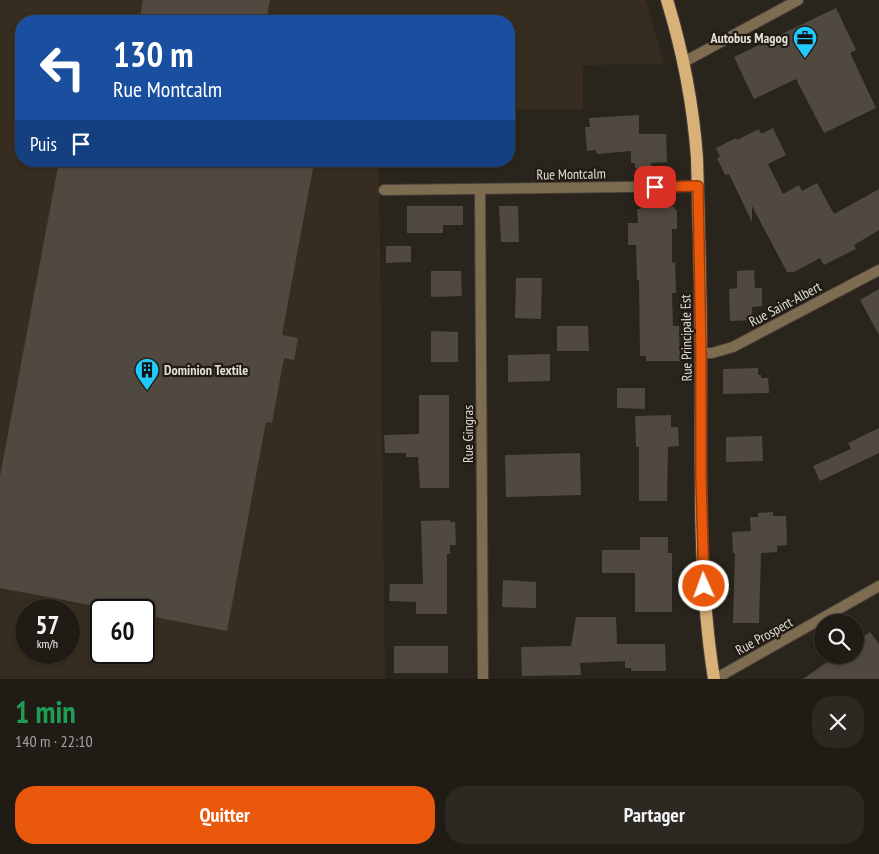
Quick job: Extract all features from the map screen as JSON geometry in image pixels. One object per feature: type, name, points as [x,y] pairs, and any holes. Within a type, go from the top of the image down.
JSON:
[{"type":"main road","name":"Rue Principale Est","points":[[667,0],[684,62],[695,131],[698,186],[701,353],[703,577],[706,617],[715,679]]},
{"type":"street","points":[[684,62],[798,0]]},
{"type":"street","name":"Rue Montcalm","points":[[384,190],[698,186]]},
{"type":"street","name":"Rue Gingras","points":[[480,189],[483,679]]},
{"type":"street","name":"Rue Saint-Albert","points":[[701,353],[712,353],[734,348],[879,270]]},
{"type":"street","name":"Rue Prospect","points":[[715,679],[879,586]]},
{"type":"shaded area","points":[[0,0],[646,0],[664,64],[583,65],[583,109],[515,110],[515,15],[15,15],[15,167],[379,167],[385,679],[0,679]]},
{"type":"building","points":[[143,0],[270,0],[267,15],[140,15]]},
{"type":"building","points":[[836,8],[856,50],[850,53],[876,108],[824,133],[796,79],[754,99],[734,57]]},
{"type":"building","points":[[639,115],[639,134],[666,134],[667,162],[651,163],[651,168],[635,168],[635,163],[631,163],[631,151],[597,154],[596,150],[587,151],[585,127],[590,127],[589,118]]},
{"type":"building","points":[[773,128],[786,155],[768,164],[783,194],[799,185],[802,191],[817,183],[834,214],[879,189],[879,230],[854,245],[856,249],[824,265],[820,258],[794,272],[787,272],[752,206],[752,222],[729,174],[725,175],[717,158],[720,157],[716,148],[759,129],[761,134]]},
{"type":"building","name":"Dominion Textile","points":[[58,167],[313,167],[282,335],[298,338],[294,360],[284,358],[272,423],[266,422],[227,631],[155,617],[155,599],[90,599],[90,605],[80,603],[80,599],[58,599],[0,588],[0,476]]},
{"type":"building","points":[[641,203],[670,203],[670,207],[675,207],[675,210],[677,210],[677,229],[672,229],[672,263],[675,262],[676,293],[672,293],[673,326],[679,326],[680,361],[646,361],[646,356],[640,356],[639,280],[637,280],[636,245],[628,245],[628,223],[638,223],[637,209],[641,209]]},
{"type":"building","points":[[407,206],[463,206],[463,225],[443,225],[443,233],[407,233]]},
{"type":"building","points":[[499,206],[518,206],[519,242],[501,242]]},
{"type":"building","points":[[386,246],[411,246],[411,262],[386,263]]},
{"type":"building","points":[[754,270],[755,288],[762,288],[762,306],[752,307],[752,320],[730,321],[729,289],[737,288],[737,271]]},
{"type":"building","points":[[431,271],[461,271],[462,296],[431,297]]},
{"type":"building","points":[[516,278],[542,278],[541,319],[515,318]]},
{"type":"building","points":[[879,289],[879,335],[860,300]]},
{"type":"building","points":[[557,326],[588,326],[589,351],[557,351]]},
{"type":"building","points":[[431,331],[458,332],[458,362],[431,362]]},
{"type":"building","points":[[550,354],[550,381],[508,382],[508,355]]},
{"type":"building","points":[[758,368],[758,375],[761,375],[761,378],[768,378],[769,393],[723,394],[723,369]]},
{"type":"building","points":[[617,388],[645,388],[645,409],[617,408]]},
{"type":"building","points":[[419,395],[449,395],[449,488],[420,488],[418,457],[406,457],[406,453],[385,453],[384,435],[419,434]]},
{"type":"building","points":[[671,415],[671,427],[678,427],[679,446],[668,447],[667,501],[639,501],[639,447],[636,447],[635,416]]},
{"type":"building","points":[[879,428],[879,453],[820,481],[813,466],[851,449],[848,443]]},
{"type":"building","points":[[762,436],[763,461],[726,462],[726,437]]},
{"type":"building","points":[[580,453],[581,495],[506,497],[505,455]]},
{"type":"building","points":[[773,512],[773,516],[786,516],[787,545],[777,546],[777,552],[761,553],[759,623],[733,623],[735,553],[733,553],[732,532],[751,531],[750,517],[758,517],[758,513]]},
{"type":"building","points":[[450,520],[450,522],[455,522],[456,545],[450,545],[450,554],[447,554],[447,614],[416,614],[416,602],[389,601],[390,584],[423,584],[421,521]]},
{"type":"building","points":[[640,537],[668,537],[668,553],[672,553],[672,612],[635,612],[635,573],[602,573],[602,550],[640,550]]},
{"type":"building","points":[[503,580],[536,582],[536,608],[502,607]]},
{"type":"building","points":[[576,617],[616,617],[617,644],[665,644],[666,671],[631,671],[631,668],[625,668],[625,661],[580,663],[581,675],[522,676],[521,647],[571,646]]},
{"type":"building","points":[[870,632],[879,644],[879,679],[803,679],[824,664],[864,664],[864,636]]},
{"type":"building","points":[[394,646],[448,646],[448,673],[394,673]]},
{"type":"place","name":"Autobus Magog","points":[[805,59]]},
{"type":"place","name":"Dominion Textile","points":[[147,391]]},
{"type":"route","points":[[655,187],[698,186],[704,586]]}]
